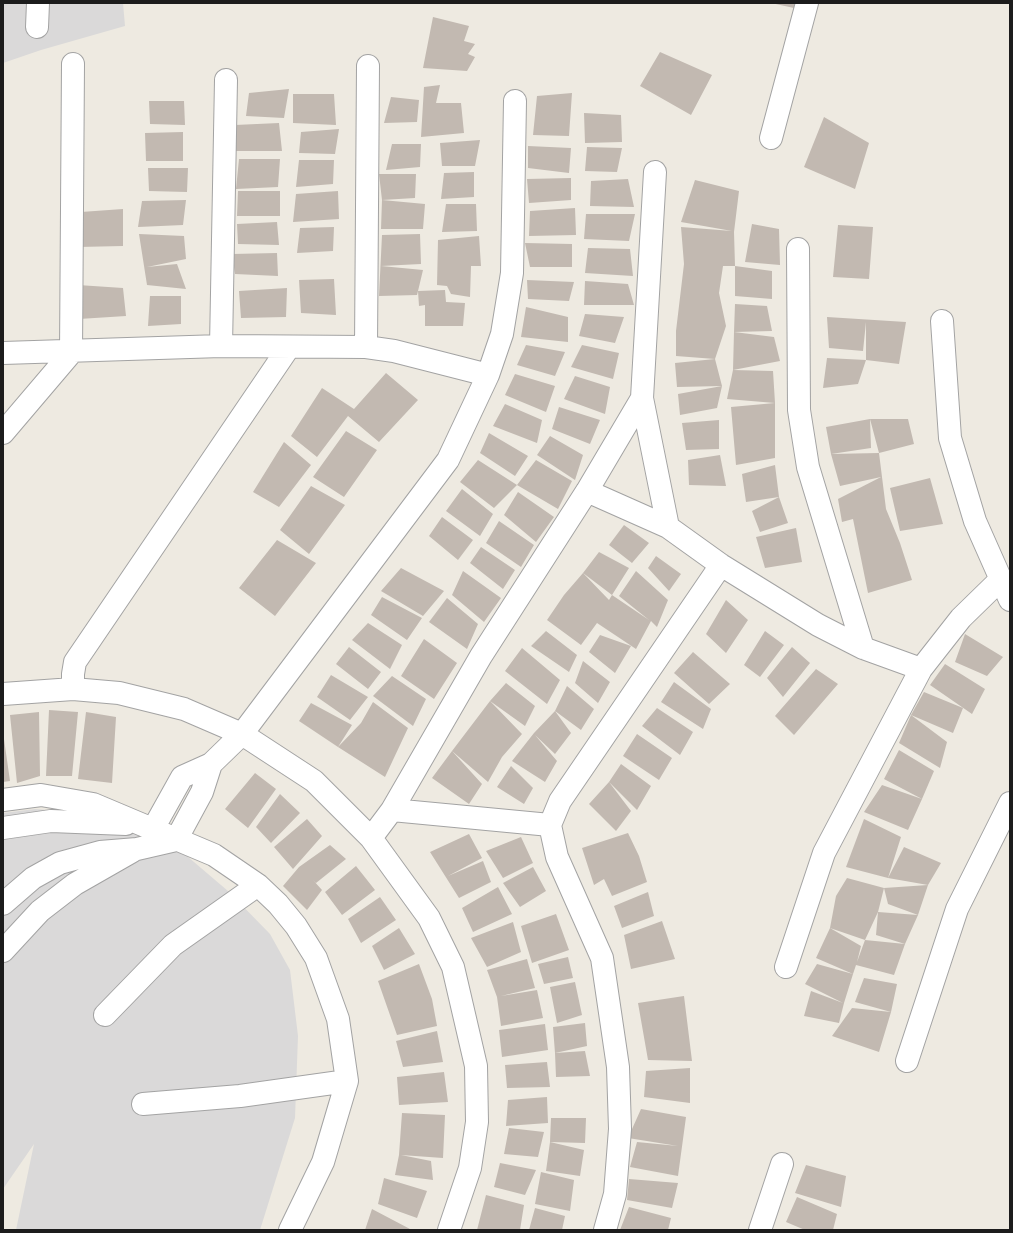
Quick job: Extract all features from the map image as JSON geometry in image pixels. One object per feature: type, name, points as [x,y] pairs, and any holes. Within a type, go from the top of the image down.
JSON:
[{"type":"street","points":[[37,27],[38,3]]},
{"type":"street","points":[[772,138],[807,3]]},
{"type":"street","points":[[3,433],[71,353],[72,64]]},
{"type":"street","points":[[366,347],[368,66]]},
{"type":"street","points":[[221,346],[226,80]]},
{"type":"street","points":[[146,827],[182,777],[211,764],[242,734],[448,460],[488,375],[502,334],[512,273],[516,101]]},
{"type":"street","points":[[655,172],[642,398],[668,527]]},
{"type":"street","points":[[798,249],[799,410],[807,460],[863,648]]},
{"type":"street","points":[[942,321],[950,438],[975,521],[1010,600]]},
{"type":"street","points":[[3,354],[71,353],[221,346],[366,347],[394,351],[488,375]]},
{"type":"street","points":[[73,689],[75,662],[289,347]]},
{"type":"street","points":[[371,838],[392,810],[481,656],[587,491],[642,398]]},
{"type":"street","points":[[587,491],[668,527],[721,565],[818,625],[863,648],[920,669]]},
{"type":"street","points":[[604,1230],[615,1194],[620,1129],[618,1067],[602,958],[556,857],[550,825],[560,801],[721,565]]},
{"type":"street","points":[[786,967],[824,853],[920,669],[961,618],[1000,580]]},
{"type":"street","points":[[3,694],[73,689],[119,693],[184,709],[242,734],[314,781],[371,838],[430,918],[453,967],[476,1066],[477,1122],[470,1168],[449,1230]]},
{"type":"street","points":[[3,904],[33,878],[60,863],[87,854],[137,849],[176,840],[202,792],[211,764]]},
{"type":"street","points":[[3,800],[42,795],[93,804],[214,855],[258,885],[278,904],[296,926],[316,958],[338,1019],[347,1081],[323,1162],[291,1229]]},
{"type":"street","points":[[907,1061],[957,909],[1010,803]]},
{"type":"street","points":[[392,810],[550,825]]},
{"type":"street","points":[[3,828],[51,821],[146,827]]},
{"type":"street","points":[[82,822],[90,841],[87,854]]},
{"type":"street","points":[[3,951],[40,911],[75,884],[137,849]]},
{"type":"street","points":[[105,1015],[173,945],[258,885]]},
{"type":"street","points":[[143,1104],[240,1096],[347,1081]]},
{"type":"street","points":[[760,1230],[782,1164]]},
{"type":"shaded area","points":[[3,3],[123,3],[125,26],[41,50],[3,63]]},
{"type":"shaded area","points":[[35,809],[101,814],[174,845],[228,891],[270,934],[290,970],[298,1036],[295,1118],[260,1230],[16,1230],[34,1144],[3,1189],[3,813]]},
{"type":"building","points":[[771,3],[795,3],[794,8]]},
{"type":"building","points":[[433,17],[469,26],[464,41],[475,44],[468,54],[475,57],[467,71],[423,68]]},
{"type":"building","points":[[660,52],[712,75],[691,115],[640,86]]},
{"type":"building","points":[[440,85],[436,103],[461,103],[464,133],[421,137],[424,87]]},
{"type":"building","points":[[289,89],[284,118],[246,116],[249,93]]},
{"type":"building","points":[[572,93],[569,136],[533,135],[537,96]]},
{"type":"building","points":[[293,94],[334,94],[336,125],[293,123]]},
{"type":"building","points":[[391,97],[419,100],[417,122],[384,123]]},
{"type":"building","points":[[149,101],[184,101],[185,125],[150,124]]},
{"type":"building","points":[[584,113],[621,115],[622,142],[585,143]]},
{"type":"building","points":[[824,117],[869,143],[855,189],[804,167]]},
{"type":"building","points":[[279,123],[282,151],[233,151],[235,125]]},
{"type":"building","points":[[339,129],[335,154],[299,153],[301,132]]},
{"type":"building","points":[[183,132],[183,161],[146,161],[145,133]]},
{"type":"building","points":[[480,140],[475,166],[442,166],[440,143]]},
{"type":"building","points":[[392,144],[421,144],[420,167],[386,170]]},
{"type":"building","points":[[528,146],[571,148],[569,173],[528,168]]},
{"type":"building","points":[[587,147],[622,148],[617,172],[585,171]]},
{"type":"building","points":[[239,159],[280,159],[278,187],[236,189]]},
{"type":"building","points":[[299,160],[334,160],[333,184],[296,187]]},
{"type":"building","points":[[148,168],[188,168],[187,192],[149,191]]},
{"type":"building","points":[[474,172],[474,197],[441,199],[444,173]]},
{"type":"building","points":[[379,174],[416,174],[415,198],[382,200]]},
{"type":"building","points":[[571,178],[571,200],[529,203],[527,179]]},
{"type":"building","points":[[628,179],[634,207],[590,206],[591,181]]},
{"type":"building","points":[[695,180],[739,191],[734,232],[735,266],[723,266],[719,293],[726,326],[715,359],[676,356],[676,331],[684,264],[681,227],[732,231],[681,222]]},
{"type":"building","points":[[238,191],[280,191],[280,216],[237,216]]},
{"type":"building","points":[[338,191],[339,219],[293,222],[296,194]]},
{"type":"building","points":[[186,200],[183,225],[138,227],[142,201]]},
{"type":"building","points":[[382,200],[425,204],[423,229],[381,229]]},
{"type":"building","points":[[446,204],[476,204],[477,231],[442,232]]},
{"type":"building","points":[[575,208],[576,235],[529,236],[530,211]]},
{"type":"building","points":[[123,209],[123,246],[78,247],[81,212]]},
{"type":"building","points":[[586,214],[635,214],[629,241],[584,239]]},
{"type":"building","points":[[277,222],[279,245],[238,244],[237,224]]},
{"type":"building","points":[[752,224],[779,229],[780,265],[745,262]]},
{"type":"building","points":[[838,225],[873,227],[869,279],[833,277]]},
{"type":"building","points":[[334,227],[333,251],[297,253],[300,228]]},
{"type":"building","points":[[139,234],[184,236],[186,259],[147,267],[177,264],[186,289],[147,285]]},
{"type":"building","points":[[420,234],[421,264],[381,266],[423,270],[417,295],[379,296],[382,235]]},
{"type":"building","points":[[479,236],[481,266],[471,266],[470,297],[451,294],[447,286],[437,285],[438,240]]},
{"type":"building","points":[[525,243],[572,244],[572,267],[530,267]]},
{"type":"building","points":[[588,248],[630,249],[633,276],[585,273]]},
{"type":"building","points":[[277,253],[278,276],[235,274],[232,254]]},
{"type":"building","points":[[735,266],[772,271],[772,299],[735,296]]},
{"type":"building","points":[[334,279],[336,315],[301,313],[299,280]]},
{"type":"building","points":[[527,280],[574,282],[569,301],[528,299]]},
{"type":"building","points":[[585,281],[628,284],[634,305],[584,305]]},
{"type":"building","points":[[78,285],[123,288],[126,316],[79,319]]},
{"type":"building","points":[[287,288],[286,317],[241,318],[239,291]]},
{"type":"building","points":[[445,290],[446,302],[465,303],[463,326],[425,326],[425,305],[419,306],[418,291]]},
{"type":"building","points":[[150,296],[181,296],[181,324],[148,326]]},
{"type":"building","points":[[735,304],[767,306],[772,331],[734,332]]},
{"type":"building","points":[[526,307],[568,317],[568,342],[521,337]]},
{"type":"building","points":[[585,314],[624,317],[615,343],[579,336]]},
{"type":"building","points":[[827,317],[906,322],[899,364],[866,360],[866,322],[863,351],[829,348]]},
{"type":"building","points":[[734,332],[774,337],[780,361],[733,370]]},
{"type":"building","points":[[526,345],[565,352],[555,376],[517,365]]},
{"type":"building","points":[[582,345],[619,353],[613,379],[571,367]]},
{"type":"building","points":[[827,358],[866,360],[858,384],[823,388]]},
{"type":"building","points":[[715,359],[722,386],[677,387],[675,363]]},
{"type":"building","points":[[733,370],[773,371],[775,403],[727,399]]},
{"type":"building","points":[[386,373],[418,400],[379,442],[348,416],[317,457],[291,436],[322,388],[354,409]]},
{"type":"building","points":[[515,374],[555,386],[546,412],[505,395]]},
{"type":"building","points":[[575,376],[610,387],[605,414],[564,399]]},
{"type":"building","points":[[722,386],[717,408],[680,415],[678,394]]},
{"type":"building","points":[[775,403],[775,458],[736,465],[731,407]]},
{"type":"building","points":[[505,404],[542,420],[537,443],[493,426]]},
{"type":"building","points":[[559,407],[600,420],[590,444],[552,429]]},
{"type":"building","points":[[870,419],[908,419],[914,444],[879,453]]},
{"type":"building","points":[[870,419],[871,448],[831,454],[826,427]]},
{"type":"building","points":[[719,420],[719,449],[686,450],[682,423]]},
{"type":"building","points":[[346,431],[377,450],[344,497],[313,477]]},
{"type":"building","points":[[489,433],[528,456],[515,476],[480,453]]},
{"type":"building","points":[[550,436],[583,455],[575,480],[537,455]]},
{"type":"building","points":[[284,442],[311,465],[279,507],[253,492]]},
{"type":"building","points":[[879,453],[886,509],[900,543],[912,580],[868,593],[853,519],[842,522],[838,499],[881,477],[840,486],[831,454]]},
{"type":"building","points":[[720,455],[726,486],[689,485],[688,460]]},
{"type":"building","points":[[478,460],[517,485],[494,508],[460,482]]},
{"type":"building","points":[[536,460],[572,481],[558,509],[517,485]]},
{"type":"building","points":[[775,465],[779,497],[746,502],[742,474]]},
{"type":"building","points":[[930,478],[943,524],[900,531],[890,488]]},
{"type":"building","points":[[311,486],[345,505],[309,554],[280,530]]},
{"type":"building","points":[[462,489],[493,514],[480,536],[446,511]]},
{"type":"building","points":[[518,492],[554,517],[536,542],[504,515]]},
{"type":"building","points":[[779,497],[788,523],[760,532],[752,511]]},
{"type":"building","points":[[442,517],[473,540],[458,560],[429,536]]},
{"type":"building","points":[[499,521],[534,545],[521,567],[486,543]]},
{"type":"building","points":[[624,525],[649,543],[632,563],[609,545]]},
{"type":"building","points":[[796,528],[802,562],[765,568],[756,537]]},
{"type":"building","points":[[277,540],[316,563],[275,616],[239,588]]},
{"type":"building","points":[[481,547],[515,570],[503,589],[470,563]]},
{"type":"building","points":[[599,552],[629,568],[612,595],[583,573]]},
{"type":"building","points":[[656,556],[681,574],[669,591],[648,568]]},
{"type":"building","points":[[401,568],[444,591],[423,616],[381,591]]},
{"type":"building","points":[[463,571],[501,598],[484,622],[452,595]]},
{"type":"building","points":[[636,571],[668,600],[657,627],[651,621],[636,649],[597,623],[581,645],[547,620],[564,595],[583,573],[609,600],[612,595],[649,620],[619,596]]},
{"type":"building","points":[[382,597],[422,618],[407,640],[371,615]]},
{"type":"building","points":[[447,598],[478,624],[467,649],[429,622]]},
{"type":"building","points":[[726,600],[748,620],[726,653],[706,634]]},
{"type":"building","points":[[368,623],[402,645],[390,669],[352,640]]},
{"type":"building","points":[[546,631],[577,655],[569,672],[531,646]]},
{"type":"building","points":[[765,631],[784,645],[760,677],[744,665]]},
{"type":"building","points":[[965,634],[1003,657],[987,676],[955,662]]},
{"type":"building","points":[[600,635],[631,646],[615,673],[589,652]]},
{"type":"building","points":[[424,639],[457,663],[434,699],[401,676]]},
{"type":"building","points":[[349,647],[381,672],[368,689],[336,664]]},
{"type":"building","points":[[792,647],[810,663],[783,697],[767,678]]},
{"type":"building","points":[[522,648],[560,680],[547,704],[505,671]]},
{"type":"building","points":[[693,652],[730,684],[709,704],[674,673]]},
{"type":"building","points":[[583,661],[610,682],[598,703],[575,683]]},
{"type":"building","points":[[945,664],[985,689],[972,714],[930,685]]},
{"type":"building","points":[[816,669],[838,684],[794,735],[775,716]]},
{"type":"building","points":[[331,675],[368,697],[350,720],[317,697]]},
{"type":"building","points":[[392,676],[426,699],[413,726],[373,696]]},
{"type":"building","points":[[674,682],[711,709],[703,729],[661,702]]},
{"type":"building","points":[[506,683],[535,706],[525,726],[490,701]]},
{"type":"building","points":[[567,686],[594,709],[581,730],[555,711]]},
{"type":"building","points":[[924,692],[963,708],[953,733],[911,715]]},
{"type":"building","points":[[490,701],[522,734],[502,757],[488,782],[452,751]]},
{"type":"building","points":[[373,702],[408,728],[385,777],[338,747],[361,723]]},
{"type":"building","points":[[311,703],[352,725],[338,747],[299,721]]},
{"type":"building","points":[[657,708],[693,732],[680,755],[642,726]]},
{"type":"building","points":[[49,710],[78,712],[72,776],[46,776]]},
{"type":"building","points":[[555,711],[571,733],[555,754],[535,735],[557,761],[545,782],[512,761],[534,733]]},
{"type":"building","points":[[39,712],[40,776],[17,783],[10,715]]},
{"type":"building","points":[[86,712],[116,717],[112,783],[78,779]]},
{"type":"building","points":[[911,715],[947,742],[940,768],[899,743]]},
{"type":"building","points":[[3,732],[10,781],[3,782]]},
{"type":"building","points":[[637,734],[672,758],[659,780],[623,756]]},
{"type":"building","points":[[899,750],[934,771],[922,799],[884,779]]},
{"type":"building","points":[[452,751],[482,784],[469,804],[432,778]]},
{"type":"building","points":[[621,764],[651,786],[637,810],[609,782]]},
{"type":"building","points":[[511,766],[533,788],[524,804],[497,787]]},
{"type":"building","points":[[255,773],[276,789],[248,828],[225,809]]},
{"type":"building","points":[[609,782],[631,811],[616,831],[589,804]]},
{"type":"building","points":[[882,785],[922,799],[908,830],[864,812]]},
{"type":"building","points":[[280,794],[300,813],[271,843],[256,827]]},
{"type":"building","points":[[307,819],[322,836],[293,869],[274,847]]},
{"type":"building","points":[[864,819],[901,837],[888,878],[846,867]]},
{"type":"building","points":[[628,833],[639,856],[647,882],[612,896],[604,879],[594,885],[582,848]]},
{"type":"building","points":[[469,834],[482,858],[448,876],[483,861],[491,882],[459,898],[430,852]]},
{"type":"building","points":[[521,837],[533,863],[503,878],[486,851]]},
{"type":"building","points":[[330,845],[346,859],[316,883],[313,880],[322,890],[307,910],[283,886],[299,867]]},
{"type":"building","points":[[904,847],[941,863],[928,885],[888,878]]},
{"type":"building","points":[[356,866],[375,890],[342,915],[325,892]]},
{"type":"building","points":[[533,867],[546,891],[520,907],[503,883]]},
{"type":"building","points":[[847,878],[884,888],[878,912],[865,940],[830,928],[836,896]]},
{"type":"building","points":[[928,885],[918,915],[888,904],[884,888]]},
{"type":"building","points":[[498,887],[512,914],[473,932],[462,908]]},
{"type":"building","points":[[648,892],[654,916],[622,928],[614,906]]},
{"type":"building","points":[[380,897],[396,920],[361,943],[348,919]]},
{"type":"building","points":[[878,912],[918,915],[905,944],[876,935]]},
{"type":"building","points":[[556,914],[569,950],[532,963],[521,926]]},
{"type":"building","points":[[662,921],[675,959],[631,969],[624,935]]},
{"type":"building","points":[[513,922],[521,952],[487,967],[471,938]]},
{"type":"building","points":[[399,928],[415,954],[384,970],[372,946]]},
{"type":"building","points":[[830,928],[861,946],[857,962],[865,940],[905,944],[894,975],[856,965],[853,974],[816,958]]},
{"type":"building","points":[[568,957],[573,978],[544,984],[538,964]]},
{"type":"building","points":[[527,959],[535,988],[501,996],[537,990],[543,1018],[501,1026],[497,997],[487,970]]},
{"type":"building","points":[[419,964],[432,999],[437,1026],[397,1035],[378,981]]},
{"type":"building","points":[[817,964],[853,974],[839,1023],[804,1016],[811,991],[843,1003],[805,984]]},
{"type":"building","points":[[864,978],[897,984],[891,1012],[855,1002]]},
{"type":"building","points":[[575,982],[582,1015],[557,1023],[550,987]]},
{"type":"building","points":[[684,996],[692,1061],[648,1060],[638,1003]]},
{"type":"building","points":[[852,1008],[891,1012],[879,1052],[832,1036]]},
{"type":"building","points":[[585,1023],[587,1046],[555,1053],[553,1027]]},
{"type":"building","points":[[545,1024],[548,1050],[502,1057],[499,1030]]},
{"type":"building","points":[[437,1031],[443,1062],[403,1067],[396,1041]]},
{"type":"building","points":[[585,1051],[590,1076],[556,1077],[555,1053]]},
{"type":"building","points":[[547,1062],[550,1087],[507,1088],[505,1065]]},
{"type":"building","points":[[690,1068],[690,1103],[644,1097],[646,1071]]},
{"type":"building","points":[[444,1072],[448,1102],[399,1105],[397,1077]]},
{"type":"building","points":[[547,1097],[548,1123],[506,1126],[508,1100]]},
{"type":"building","points":[[641,1109],[686,1117],[678,1176],[630,1167],[637,1142],[678,1146],[628,1138]]},
{"type":"building","points":[[402,1113],[445,1115],[443,1158],[401,1155],[431,1161],[433,1180],[395,1175],[399,1155]]},
{"type":"building","points":[[551,1118],[586,1118],[585,1143],[550,1142]]},
{"type":"building","points":[[509,1128],[544,1132],[538,1157],[504,1154]]},
{"type":"building","points":[[550,1142],[584,1150],[580,1176],[546,1171]]},
{"type":"building","points":[[500,1163],[536,1170],[525,1195],[494,1187]]},
{"type":"building","points":[[806,1165],[846,1176],[841,1207],[795,1193]]},
{"type":"building","points":[[541,1172],[574,1180],[570,1211],[535,1204]]},
{"type":"building","points":[[384,1178],[427,1191],[417,1218],[378,1204]]},
{"type":"building","points":[[629,1179],[678,1183],[672,1208],[627,1200]]},
{"type":"building","points":[[486,1195],[524,1205],[520,1230],[477,1230]]},
{"type":"building","points":[[797,1197],[837,1214],[833,1230],[805,1230],[786,1222]]},
{"type":"building","points":[[629,1207],[671,1218],[668,1230],[620,1230]]},
{"type":"building","points":[[535,1208],[565,1216],[562,1230],[529,1230]]},
{"type":"building","points":[[372,1209],[410,1229],[365,1230]]}]
